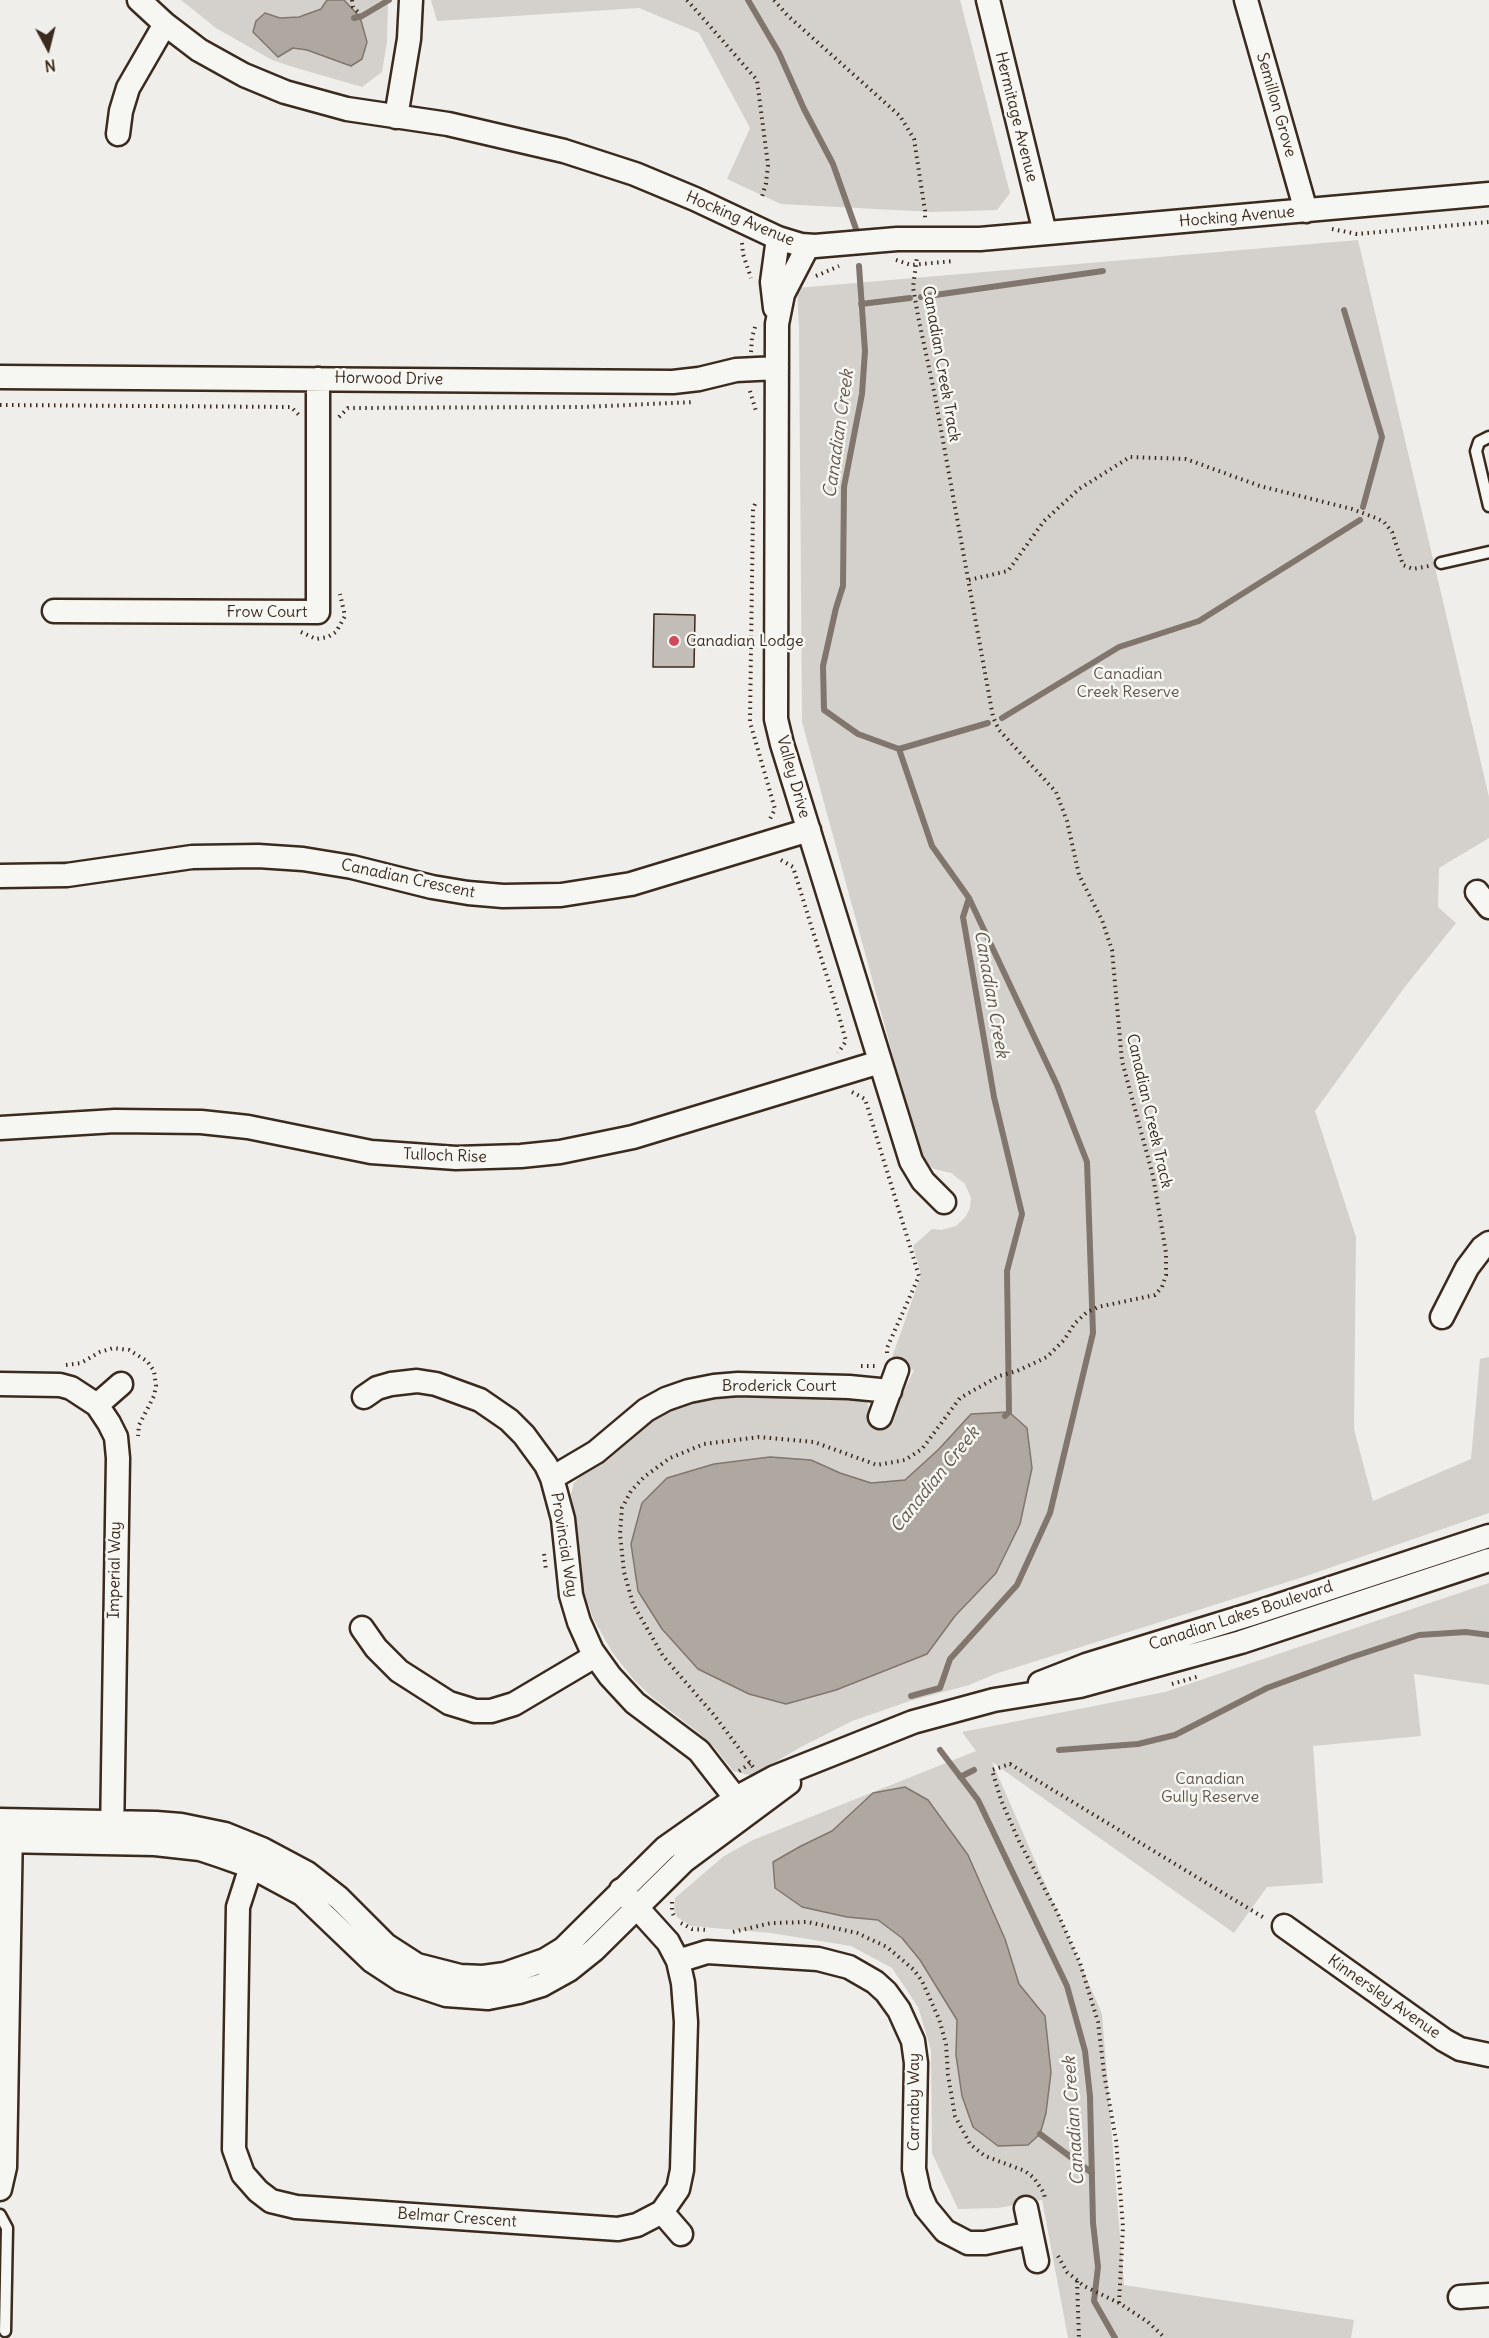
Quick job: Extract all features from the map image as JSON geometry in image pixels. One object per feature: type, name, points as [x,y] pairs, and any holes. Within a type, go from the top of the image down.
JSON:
[{"type":"street","name":"Hocking Avenue","points":[[139,0],[199,50],[261,83],[303,99],[332,106],[448,124],[525,141],[602,163],[695,199],[778,238],[808,246],[921,239],[980,239],[1489,194]]},
{"type":"street","points":[[396,117],[408,49],[411,0]]},
{"type":"street","name":"Hermitage Avenue","points":[[988,0],[1045,233]]},
{"type":"street","name":"Semillon Grove","points":[[1245,0],[1306,211]]},
{"type":"street","points":[[118,134],[121,111],[128,88],[165,24]]},
{"type":"street","name":"Valley Drive","points":[[778,238],[772,285],[777,324],[775,708],[782,744],[914,1167],[923,1181],[944,1202]]},
{"type":"street","name":"Valley Drive","points":[[777,324],[781,299],[808,246]]},
{"type":"street","name":"Horwood Drive","points":[[0,377],[680,382],[736,370],[777,368]]},
{"type":"street","name":"Frow Court","points":[[54,610],[318,612],[318,378]]},
{"type":"street","name":"Canadian Crescent","points":[[0,876],[67,875],[192,857],[258,856],[343,865],[432,887],[468,893],[503,896],[561,895],[639,881],[809,830]]},
{"type":"street","name":"Tulloch Rise","points":[[0,1128],[116,1121],[201,1122],[248,1127],[380,1153],[456,1158],[521,1156],[560,1152],[633,1137],[880,1062]]},
{"type":"street","points":[[1442,1317],[1467,1268],[1476,1255],[1489,1243]]},
{"type":"street","points":[[880,1417],[891,1373]]},
{"type":"street","name":"Broderick Court","points":[[552,1478],[596,1452],[646,1410],[666,1399],[689,1391],[738,1384],[856,1387],[891,1373]]},
{"type":"street","name":"Provincial Way","points":[[364,1397],[381,1386],[417,1381],[436,1384],[470,1395],[490,1406],[517,1427],[541,1458],[552,1478],[563,1520],[571,1595],[579,1622],[595,1656],[635,1703],[699,1751],[741,1805]]},
{"type":"street","name":"Imperial Way","points":[[0,1384],[60,1385],[78,1391],[97,1405],[114,1432],[118,1451],[112,1832]]},
{"type":"street","points":[[97,1405],[121,1384]]},
{"type":"street","name":"Canadian Lakes Boulevard","points":[[6,1830],[112,1832],[189,1847],[221,1856],[291,1863],[317,1880],[394,1952],[428,1969],[460,1976],[483,1977],[506,1974],[544,1960],[563,1948],[665,1848],[825,1758],[913,1722],[994,1700],[1086,1665],[1252,1614],[1489,1536]]},
{"type":"street","name":"Canadian Lakes Boulevard","points":[[994,1700],[1080,1686],[1241,1642],[1489,1560]]},
{"type":"street","points":[[362,1628],[383,1656],[399,1671],[449,1703],[475,1711],[491,1711],[514,1704],[595,1656]]},
{"type":"street","name":"Canadian Lakes Boulevard","points":[[257,1858],[302,1894],[390,1974],[435,1993],[472,1998],[519,1992],[554,1979],[588,1955],[741,1805]]},
{"type":"street","points":[[0,2189],[5,2167],[6,1830]]},
{"type":"street","name":"Belmar Crescent","points":[[257,1858],[238,1907],[233,2129],[237,2162],[247,2180],[258,2191],[271,2200],[296,2207],[618,2229],[637,2225],[662,2212]]},
{"type":"street","points":[[621,1890],[661,1933],[678,1960],[683,1983],[686,2022],[682,2170],[674,2196],[662,2212],[681,2234]]},
{"type":"street","name":"Kinnersley Avenue","points":[[1284,1926],[1444,2040],[1460,2049],[1489,2055]]},
{"type":"street","name":"Carnaby Way","points":[[678,1960],[712,1952],[818,1959],[849,1967],[874,1982],[886,1992],[899,2010],[913,2041],[916,2063],[914,2169],[917,2186],[926,2208],[945,2231],[968,2243],[986,2243],[1031,2233]]},
{"type":"street","points":[[1026,2208],[1036,2261]]},
{"type":"street","points":[[1460,2297],[1489,2295]]},
{"type":"lane","points":[[1489,437],[1479,442],[1476,451],[1489,506]]},
{"type":"lane","points":[[1441,563],[1489,552]]},
{"type":"lane","points":[[0,2216],[7,2228],[5,2331]]},
{"type":"path","points":[[352,0],[353,7],[358,12]]},
{"type":"path","points":[[687,0],[757,81],[768,165],[761,200]]},
{"type":"path","name":"Canadian Creek Track","points":[[774,0],[787,15],[900,116],[914,138],[926,211],[915,265],[914,287],[993,717],[996,724],[1056,792],[1067,821],[1079,875],[1102,920],[1112,950],[1122,1061],[1153,1176],[1166,1253],[1166,1275],[1162,1287],[1155,1295],[1098,1307],[1086,1313],[1047,1357],[982,1385]]},
{"type":"path","points":[[1366,234],[1489,222]]},
{"type":"path","points":[[789,281],[806,280],[844,263]]},
{"type":"path","points":[[0,405],[291,407],[301,417],[301,422],[319,421]]},
{"type":"path","points":[[969,580],[1008,571],[1044,521],[1079,489],[1130,457],[1186,459],[1260,486],[1352,509],[1384,522],[1392,532],[1401,562],[1407,567],[1419,569],[1441,563]]},
{"type":"path","points":[[294,631],[316,639],[328,637],[336,632],[345,616],[337,588]]},
{"type":"path","points":[[793,867],[846,1041],[840,1053],[832,1056],[844,1095],[852,1092],[865,1099],[919,1276],[887,1348],[891,1373]]},
{"type":"path","points":[[1119,2303],[1123,2227],[1116,2140],[1098,2022],[1080,1963],[1057,1912],[1019,1841],[1001,1800],[992,1770],[1010,1764],[1263,1917],[1284,1926]]},
{"type":"path","points":[[1077,2280],[1079,2338]]},
{"type":"path","points":[[1084,2286],[1119,2303],[1148,2322],[1165,2338]]},
{"type":"green space","points":[[181,0],[388,0],[387,42],[382,72],[362,87],[272,60],[216,28]]},
{"type":"green space","points":[[431,0],[960,0],[1010,193],[997,210],[932,212],[781,204],[727,179],[750,128],[699,33],[639,8],[437,21]]},
{"type":"green space","name":"Canadian Creek Reserve","points":[[1358,240],[1489,797],[1489,838],[1439,868],[1438,907],[1456,923],[1404,988],[1315,1111],[1356,1237],[1354,1429],[1373,1501],[1471,1459],[1480,1359],[1489,1357],[1489,1513],[1303,1577],[852,1721],[799,1748],[752,1776],[733,1771],[715,1748],[698,1732],[652,1697],[634,1680],[612,1652],[593,1618],[582,1586],[578,1533],[571,1494],[574,1483],[607,1461],[653,1421],[684,1405],[714,1398],[856,1397],[867,1402],[870,1412],[869,1419],[887,1426],[914,1370],[890,1363],[921,1275],[913,1246],[932,1229],[941,1230],[956,1226],[966,1216],[971,1198],[965,1184],[951,1173],[934,1169],[928,1165],[919,1151],[802,722],[797,288]]},
{"type":"green space","name":"Canadian Gully Reserve","points":[[1489,1583],[1489,1685],[1414,1674],[1421,1736],[1313,1746],[1323,1883],[1267,1887],[1234,1933],[992,1762],[1102,2014],[1124,2285],[1354,2320],[1351,2338],[1068,2338],[1042,2200],[998,2208],[958,2209],[932,2153],[931,2050],[918,2007],[892,1968],[851,1946],[771,1933],[691,1926],[677,1917],[674,1910],[675,1898],[724,1856],[753,1840],[976,1751],[962,1732],[1165,1692]]},
{"type":"water","points":[[327,0],[344,0],[360,17],[367,42],[362,59],[351,66],[307,50],[293,48],[278,57],[253,32],[256,21],[265,13],[280,18],[299,17],[321,9]]},
{"type":"water","points":[[1009,1412],[1027,1428],[1032,1468],[1020,1524],[996,1573],[955,1616],[927,1654],[836,1690],[786,1704],[749,1694],[698,1669],[662,1629],[638,1591],[631,1544],[642,1503],[667,1478],[714,1464],[770,1457],[811,1460],[871,1483],[905,1480],[939,1449],[971,1414]]},
{"type":"water","points":[[905,1787],[928,1800],[968,1855],[1005,1939],[1019,1984],[1045,2016],[1051,2072],[1046,2113],[1040,2134],[1028,2145],[998,2146],[973,2127],[962,2096],[956,2055],[957,2020],[920,1960],[902,1938],[878,1920],[847,1917],[802,1907],[775,1888],[773,1862],[832,1831],[873,1793]]},
{"type":"building","name":"Canadian Lodge","points":[[654,614],[695,615],[694,667],[653,667]]},
{"type":"waterway","points":[[354,18],[362,16],[389,0]]},
{"type":"waterway","name":"Canadian Creek","points":[[748,0],[779,53],[804,109],[833,164],[856,229]]},
{"type":"waterway","name":"Canadian Creek","points":[[859,266],[865,351],[862,394],[844,487],[843,586],[823,666],[824,710],[858,734],[899,749],[932,846],[969,898],[963,917],[994,1097],[1022,1214],[1007,1271],[1009,1412],[1005,1416]]},
{"type":"waterway","points":[[921,297],[1103,271]]},
{"type":"waterway","points":[[861,304],[910,298]]},
{"type":"waterway","points":[[1344,310],[1382,437],[1363,507]]},
{"type":"waterway","points":[[1002,718],[1119,647],[1199,621],[1360,520]]},
{"type":"waterway","points":[[899,749],[988,723]]},
{"type":"waterway","points":[[911,1696],[940,1688],[950,1659],[1017,1585],[1050,1513],[1093,1333],[1087,1162],[1057,1085],[969,898]]},
{"type":"waterway","points":[[1059,1750],[1138,1744],[1175,1735],[1267,1688],[1419,1635],[1466,1632],[1489,1635]]},
{"type":"waterway","name":"Canadian Creek","points":[[940,1750],[978,1800],[1067,1986],[1085,2051],[1090,2096],[1093,2223],[1098,2267],[1094,2301],[1115,2338]]},
{"type":"waterway","points":[[960,1777],[974,1770]]},
{"type":"waterway","points":[[1040,2134],[1092,2173]]},
{"type":"place","name":"Canadian Lodge","points":[[674,641]]}]
